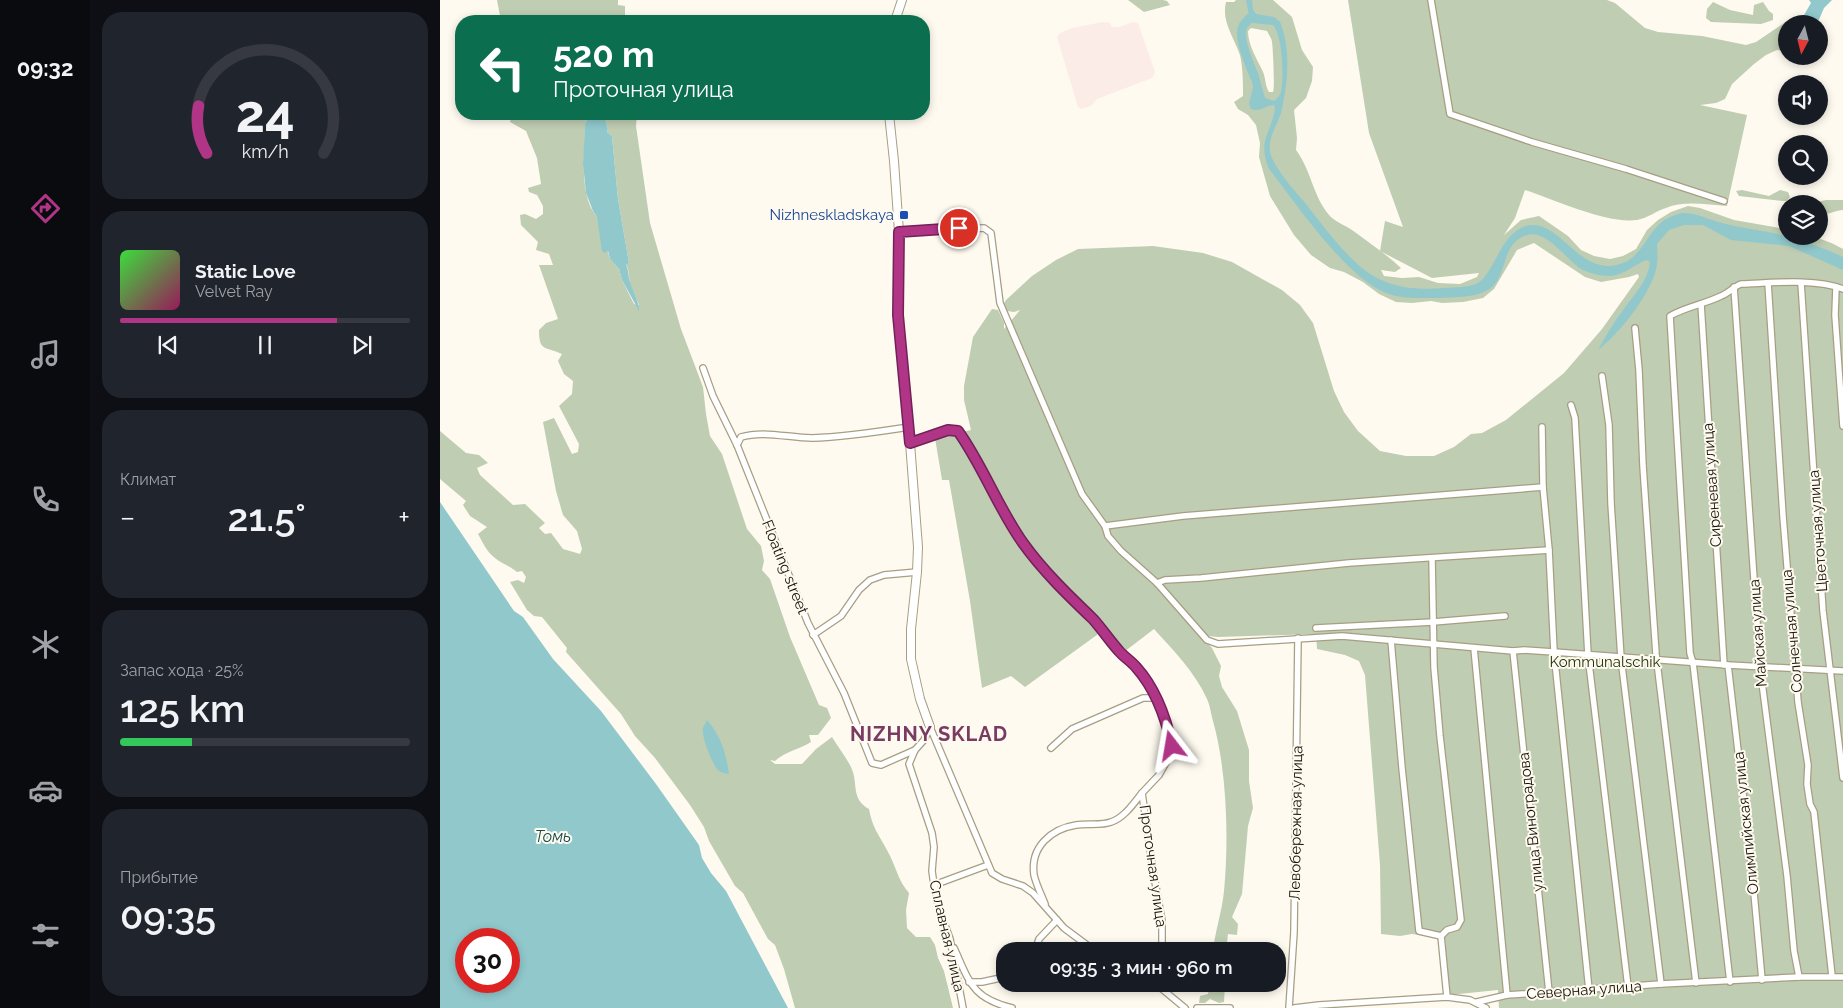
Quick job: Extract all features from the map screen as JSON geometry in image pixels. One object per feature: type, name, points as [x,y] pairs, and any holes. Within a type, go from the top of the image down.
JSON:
[{"type":"street","points":[[897,15],[902,0]]},
{"type":"street","points":[[1431,0],[1450,114],[1532,142],[1626,169],[1724,201]]},
{"type":"street","points":[[890,120],[899,232],[898,315],[918,547],[910,629],[911,660],[920,699],[992,873],[997,877],[1024,886],[1033,893],[1057,920],[1082,942]]},
{"type":"street","points":[[899,232],[984,228],[991,233],[998,293],[1004,314],[1082,494],[1105,526],[1108,536],[1121,551],[1157,583],[1207,640],[1213,643],[1342,636],[1513,651],[1524,650],[1693,663],[1843,671]]},
{"type":"street","name":"Солнечная улица","points":[[1768,283],[1783,516],[1798,702],[1808,765],[1807,784],[1810,804],[1814,812],[1832,976]]},
{"type":"street","points":[[1730,982],[1693,663],[1690,653],[1670,316],[1729,292],[1741,284],[1801,283],[1821,284],[1843,289]]},
{"type":"street","name":"Цветочная улица","points":[[1801,283],[1823,611],[1843,778]]},
{"type":"street","name":"Майская улица","points":[[1734,287],[1760,667],[1787,876],[1794,951],[1799,977]]},
{"type":"street","points":[[1836,287],[1835,315],[1843,426]]},
{"type":"street","name":"Сиреневая улица","points":[[1701,304],[1726,665]]},
{"type":"street","points":[[1635,328],[1639,370],[1643,466],[1658,660],[1696,983]]},
{"type":"street","name":"Floating street","points":[[703,368],[713,396],[737,445],[813,635],[844,693],[872,763],[881,766],[915,750]]},
{"type":"street","points":[[1602,376],[1609,425],[1611,504],[1621,658],[1661,984]]},
{"type":"street","points":[[1571,405],[1575,418],[1588,655],[1628,986]]},
{"type":"street","points":[[737,445],[742,437],[757,434],[826,437],[909,427]]},
{"type":"street","points":[[1542,427],[1543,487],[1549,550],[1554,652],[1589,990]]},
{"type":"street","name":"Проточная улица","points":[[910,443],[948,430],[958,431],[1024,544],[1036,560],[1136,667],[1156,698],[1168,725],[1172,746],[1160,775],[1142,793],[1162,921],[1162,942]]},
{"type":"street","points":[[1105,526],[1183,516],[1543,487]]},
{"type":"street","points":[[1157,583],[1165,580],[1349,563],[1549,550]]},
{"type":"street","points":[[1432,558],[1433,622],[1440,736],[1461,920],[1457,927],[1447,930],[1441,936]]},
{"type":"street","points":[[813,635],[841,616],[859,590],[870,580],[884,575],[917,572]]},
{"type":"street","points":[[1316,628],[1505,616]]},
{"type":"street","name":"Левобережная улица","points":[[1289,1008],[1294,932],[1298,638]]},
{"type":"street","points":[[1391,640],[1419,931],[1441,936]]},
{"type":"street","points":[[1474,648],[1507,995]]},
{"type":"street","name":"улица Виноградова","points":[[1513,651],[1549,992]]},
{"type":"street","name":"Олимпийская улица","points":[[1726,665],[1752,871],[1762,980]]},
{"type":"street","points":[[1051,748],[1072,729],[1143,698],[1156,698]]},
{"type":"street","points":[[915,750],[924,740],[930,727]]},
{"type":"street","name":"Сплавная улица","points":[[915,750],[909,764],[932,833],[934,885],[950,940],[963,1008]]},
{"type":"street","points":[[1047,908],[1034,876],[1034,855],[1042,843],[1054,832],[1065,828],[1077,825],[1114,822],[1142,793]]},
{"type":"street","points":[[934,885],[988,865]]},
{"type":"street","points":[[1038,942],[1057,920]]},
{"type":"street","points":[[1441,936],[1447,998]]},
{"type":"street","points":[[950,940],[969,982],[982,996],[997,1004],[1012,1008]]},
{"type":"street","name":"Северная улица","points":[[1477,1002],[1507,995],[1628,986],[1799,977],[1843,977]]},
{"type":"street","points":[[969,982],[996,979]]},
{"type":"street","points":[[1166,992],[1185,1008]]},
{"type":"street","points":[[1294,1008],[1447,998],[1470,1000],[1486,1008]]},
{"type":"street","points":[[1197,1008],[1230,1008]]},
{"type":"shaded area","points":[[1103,22],[1110,23],[1112,27],[1119,27],[1133,22],[1138,23],[1155,72],[1152,78],[1097,99],[1091,106],[1081,109],[1078,107],[1057,37],[1060,33],[1072,28]]},
{"type":"green space","points":[[497,0],[618,0],[618,5],[625,6],[625,15],[500,15]]},
{"type":"green space","points":[[1128,0],[1163,0],[1167,1],[1170,5],[1144,12]]},
{"type":"green space","name":"Kommunalschik","points":[[1236,0],[1273,0],[1292,17],[1302,50],[1313,67],[1312,81],[1306,98],[1294,110],[1297,138],[1296,150],[1319,200],[1329,215],[1380,251],[1385,221],[1403,227],[1369,133],[1348,0],[1607,0],[1615,3],[1645,28],[1658,32],[1702,36],[1746,45],[1756,42],[1778,27],[1778,50],[1766,55],[1732,84],[1725,99],[1716,103],[1700,105],[1747,115],[1727,206],[1680,204],[1662,209],[1641,219],[1625,220],[1596,215],[1525,190],[1515,218],[1504,235],[1521,220],[1539,216],[1568,236],[1581,250],[1594,256],[1610,259],[1623,256],[1636,249],[1647,230],[1658,220],[1671,212],[1688,206],[1700,208],[1734,220],[1778,228],[1778,245],[1828,245],[1828,242],[1843,249],[1843,1008],[1499,1008],[1498,990],[1449,995],[1445,939],[1412,934],[1400,936],[1381,934],[1380,865],[1365,675],[1359,661],[1345,655],[1317,649],[1316,634],[1207,636],[1183,608],[1177,609],[1212,648],[1221,666],[1219,676],[1222,687],[1237,711],[1249,750],[1249,781],[1253,808],[1248,826],[1242,894],[1232,917],[1238,924],[1237,935],[1228,934],[1227,942],[1214,942],[1223,899],[1226,871],[1226,805],[1218,741],[1209,704],[1202,689],[1183,662],[1154,629],[1120,655],[1101,632],[1025,687],[1011,676],[982,688],[970,601],[949,480],[942,480],[935,438],[971,430],[964,400],[964,386],[973,337],[992,309],[998,310],[1004,323],[1004,329],[1020,310],[1014,312],[1007,311],[1003,305],[1006,300],[1032,276],[1056,260],[1078,249],[1153,246],[1203,253],[1232,262],[1282,290],[1300,305],[1313,323],[1334,391],[1344,412],[1358,431],[1380,451],[1406,456],[1434,456],[1454,447],[1471,434],[1482,433],[1506,420],[1564,373],[1602,329],[1639,277],[1638,274],[1601,282],[1585,277],[1534,243],[1517,250],[1494,289],[1483,298],[1463,302],[1442,303],[1431,301],[1412,303],[1396,302],[1379,294],[1363,282],[1344,272],[1330,268],[1311,255],[1294,235],[1270,196],[1259,157],[1260,143],[1256,125],[1248,115],[1238,109],[1234,102],[1243,96],[1242,70],[1240,55],[1225,16],[1226,2],[1234,2]],"holes":[[[1251,28],[1267,31],[1272,40],[1274,89],[1273,92],[1269,92],[1264,75],[1249,41],[1248,31]],[[1382,252],[1432,278],[1479,273],[1477,277],[1460,284],[1438,283],[1419,277],[1384,276],[1381,270],[1395,272],[1401,268]]]},
{"type":"green space","points":[[1713,2],[1730,10],[1753,15],[1754,5],[1763,2],[1773,14],[1773,20],[1761,24],[1711,22],[1706,18],[1707,9]]},
{"type":"green space","points":[[510,120],[587,120],[585,124],[584,172],[587,197],[597,217],[610,259],[619,269],[622,280],[634,304],[639,305],[630,284],[626,265],[629,263],[618,199],[612,136],[607,132],[606,120],[636,120],[650,223],[681,329],[703,387],[710,436],[722,454],[747,529],[761,546],[764,561],[762,570],[770,579],[790,637],[819,705],[827,708],[831,718],[818,735],[809,735],[811,742],[783,755],[775,761],[770,760],[775,764],[802,764],[816,749],[832,737],[851,767],[859,800],[869,809],[874,827],[891,857],[902,884],[909,893],[906,910],[907,928],[916,937],[930,937],[935,945],[944,971],[953,1008],[795,1008],[775,945],[768,939],[743,893],[735,886],[709,841],[704,827],[690,805],[655,758],[635,736],[621,714],[566,652],[567,648],[542,617],[534,616],[527,610],[510,582],[518,580],[524,583],[526,577],[522,571],[517,572],[490,553],[478,534],[487,527],[470,516],[463,505],[466,501],[440,479],[440,431],[466,453],[479,455],[488,463],[477,468],[480,475],[513,505],[525,504],[545,523],[539,528],[545,534],[551,533],[563,549],[580,554],[582,549],[577,531],[563,515],[556,491],[543,422],[554,418],[572,454],[578,452],[579,444],[559,406],[572,394],[573,381],[564,374],[558,361],[562,354],[544,347],[539,337],[539,330],[546,323],[558,319],[539,265],[553,265],[549,254],[536,250],[538,242],[521,225],[520,215],[525,214],[536,219],[543,214],[543,206],[537,195],[529,192],[528,188],[541,184],[537,158],[526,131],[510,122]]},
{"type":"green space","points":[[1742,190],[1769,196],[1780,190],[1788,192],[1789,195],[1778,195],[1778,200],[1739,196],[1736,191]]},
{"type":"green space","points":[[1828,200],[1843,200],[1843,210],[1828,213]]},
{"type":"green space","points":[[1208,992],[1225,992],[1224,1002],[1219,1003],[1210,999],[1205,1003],[1199,1003],[1200,996],[1208,994]]},
{"type":"water","points":[[1246,0],[1252,0],[1253,10],[1256,14],[1274,17],[1280,22],[1286,43],[1287,76],[1284,98],[1280,116],[1270,140],[1270,153],[1273,160],[1288,183],[1340,246],[1359,266],[1379,279],[1403,287],[1420,289],[1474,285],[1484,278],[1504,245],[1517,230],[1526,226],[1537,225],[1557,235],[1587,259],[1598,264],[1610,266],[1621,264],[1636,255],[1656,227],[1672,216],[1682,213],[1778,234],[1778,245],[1731,240],[1703,225],[1684,225],[1669,230],[1657,244],[1657,264],[1643,299],[1616,334],[1598,350],[1643,283],[1649,269],[1650,262],[1647,260],[1619,274],[1599,275],[1577,266],[1550,241],[1535,234],[1527,235],[1518,239],[1512,246],[1498,279],[1486,291],[1469,296],[1438,298],[1406,297],[1389,294],[1373,286],[1340,258],[1269,169],[1264,151],[1266,137],[1275,108],[1274,105],[1257,110],[1251,109],[1249,104],[1253,87],[1249,66],[1254,65],[1258,73],[1265,98],[1274,101],[1281,93],[1281,47],[1273,25],[1253,23],[1250,20]]},
{"type":"water","points":[[1809,0],[1832,0],[1824,8],[1821,15],[1804,15],[1811,3]]},
{"type":"water","points":[[587,120],[606,120],[607,132],[612,136],[618,199],[629,263],[626,265],[639,311],[622,280],[619,269],[610,259],[608,251],[605,253],[602,251],[597,217],[586,193],[583,164],[585,124]]},
{"type":"water","points":[[1779,245],[1813,245],[1843,257],[1843,270],[1789,246]]},
{"type":"water","name":"Томь","points":[[440,502],[514,611],[523,617],[553,659],[601,711],[699,845],[702,858],[711,873],[726,891],[788,1008],[440,1008]]},
{"type":"water","points":[[707,720],[716,732],[722,745],[729,774],[718,770],[710,756],[703,732]]},
{"type":"waterway","points":[[1251,17],[1243,26],[1242,37],[1254,76]]},
{"type":"place","name":"Nizhneskladskaya","points":[[904,215]]},
{"type":"district","name":"NIZHNY SKLAD","points":[[929,734]]},
{"type":"route","points":[[959,228],[899,232],[898,315],[910,443],[948,430],[958,431],[1016,532],[1036,560],[1094,620],[1119,651],[1143,676],[1156,698],[1168,725],[1172,746]]}]
